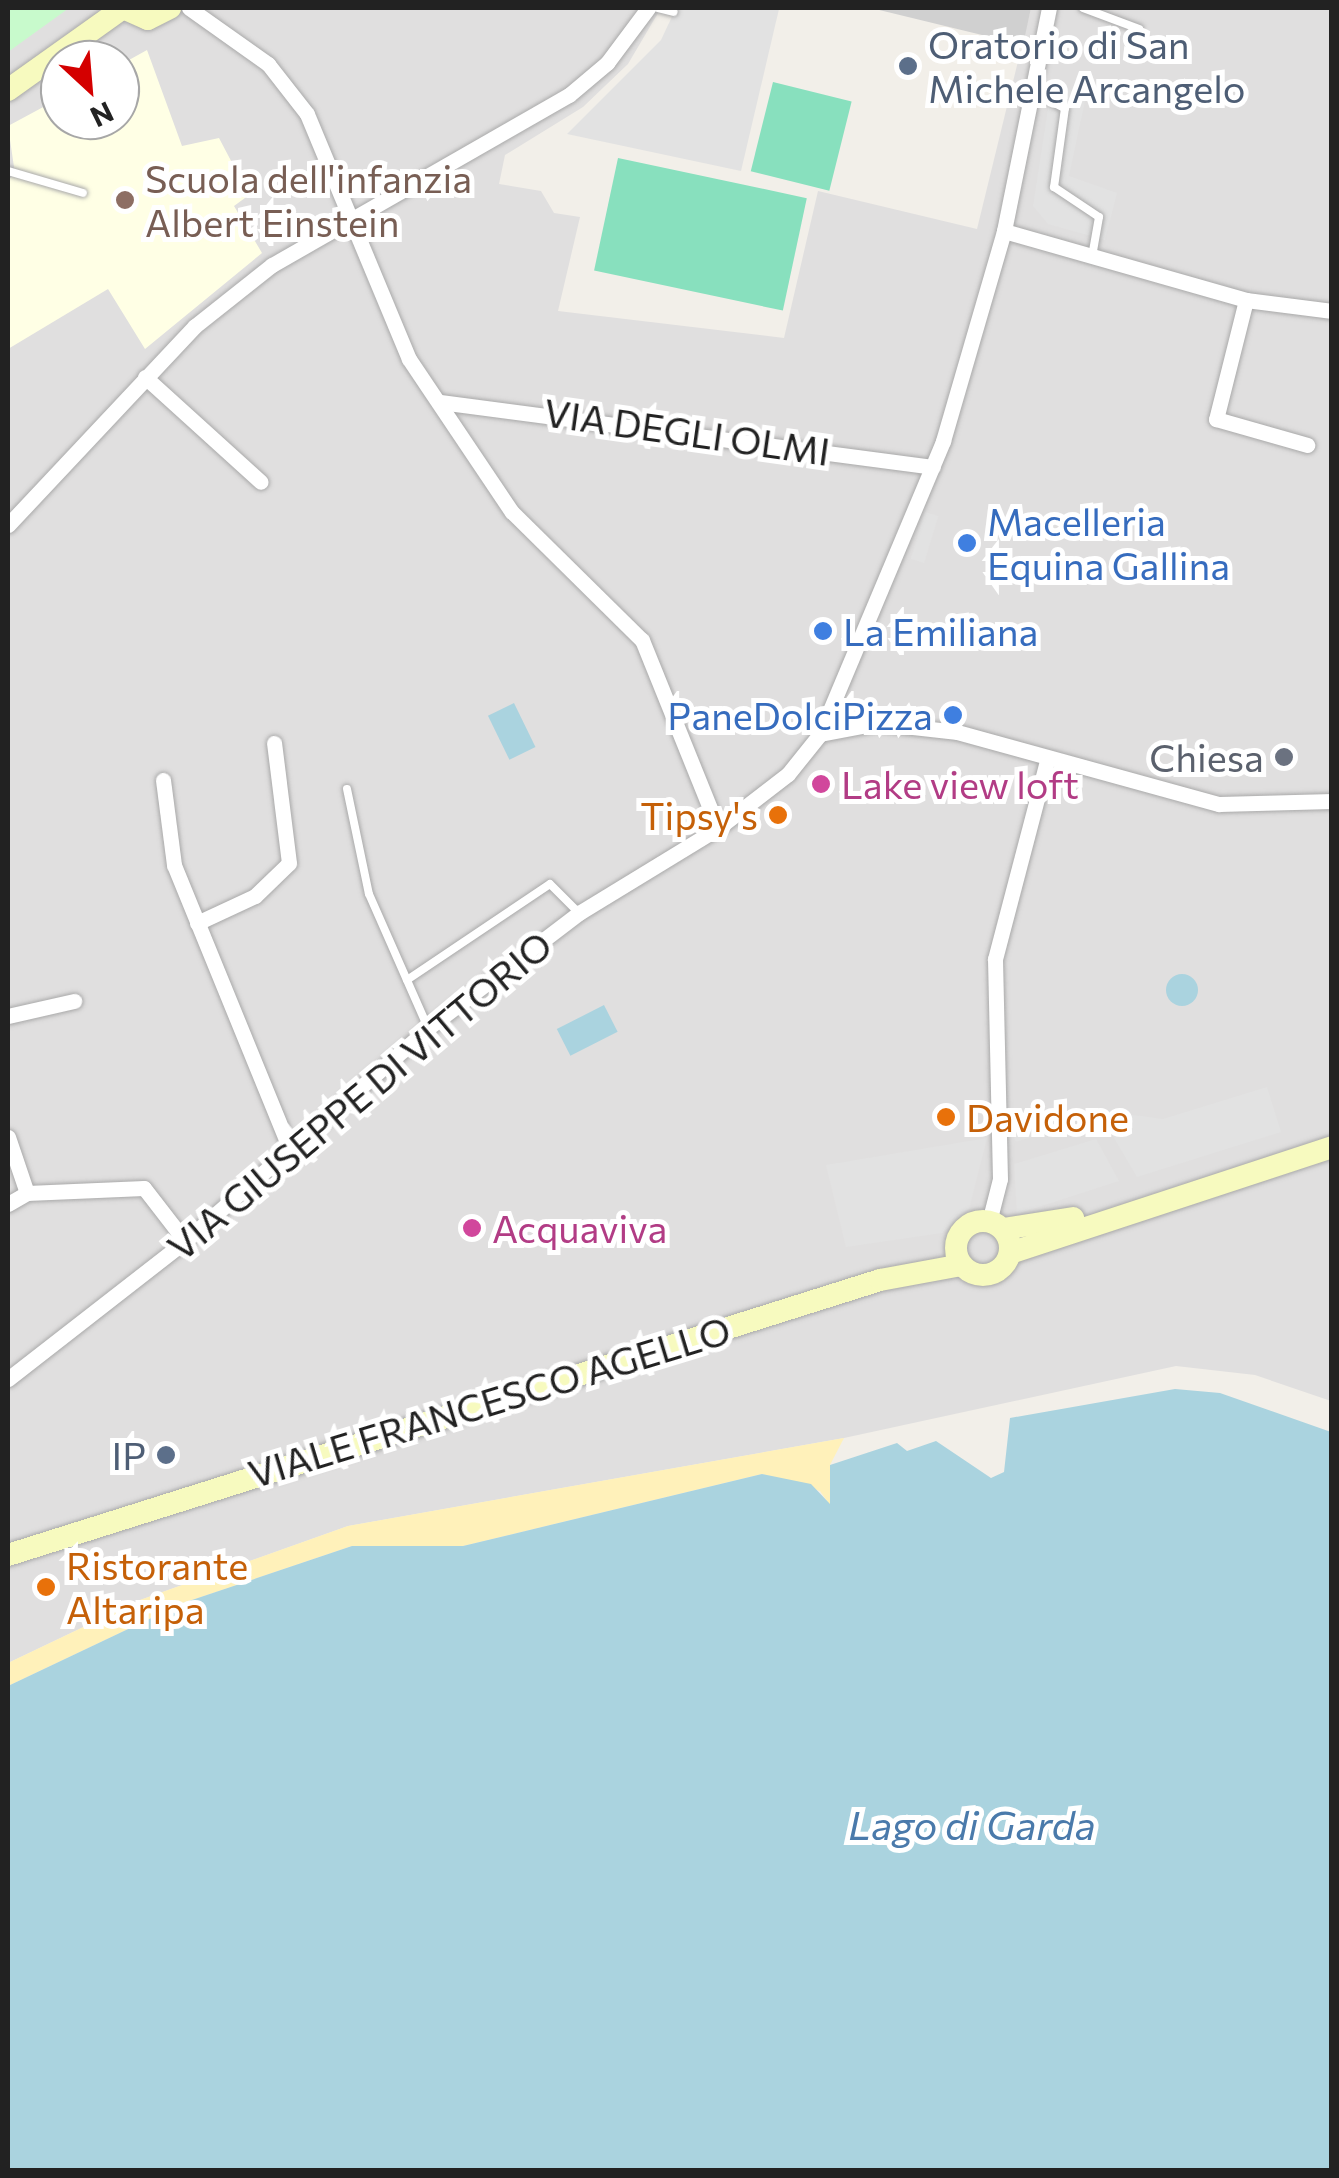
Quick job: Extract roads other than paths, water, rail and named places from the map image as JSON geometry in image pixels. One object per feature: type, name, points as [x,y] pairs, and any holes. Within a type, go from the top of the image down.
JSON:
[{"type":"main road","points":[[8,90],[123,8],[148,19],[170,8]]},
{"type":"main road","name":"VIALE FRANCESCO AGELLO","points":[[8,1555],[99,1522],[959,1256],[994,1273],[1010,1253],[1111,1212],[1332,1147]]},
{"type":"main road","name":"VIALE FRANCESCO AGELLO","points":[[959,1256],[971,1224],[996,1226],[1111,1212]]},
{"type":"main road","points":[[996,1226],[1010,1253]]},
{"type":"main road","name":"VIALE FRANCESCO AGELLO","points":[[8,1544],[99,1522]]},
{"type":"street","points":[[189,8],[288,86],[358,217],[408,359],[512,512],[642,640],[718,828]]},
{"type":"street","points":[[8,525],[145,376],[272,265],[569,95],[607,64],[648,8]]},
{"type":"street","name":"VIA GIUSEPPE DI VITTORIO","points":[[8,1379],[185,1241],[428,1028],[579,913],[718,828],[788,774],[820,734],[933,467],[1004,231],[1049,8]]},
{"type":"street","points":[[1004,231],[1246,300],[1332,310]]},
{"type":"street","points":[[1246,300],[1216,419],[1307,445]]},
{"type":"street","points":[[145,376],[261,482]]},
{"type":"street","name":"VIA DEGLI OLMI","points":[[440,402],[933,467]]},
{"type":"street","points":[[820,734],[877,724],[958,732],[1047,761],[1219,804],[1332,801]]},
{"type":"street","points":[[197,923],[255,896],[289,863],[274,744]]},
{"type":"street","points":[[996,1226],[1000,1179],[996,959],[1047,761]]},
{"type":"street","points":[[163,780],[174,865],[291,1151]]},
{"type":"street","points":[[8,1016],[74,1001]]},
{"type":"street","points":[[8,1137],[27,1193]]},
{"type":"street","points":[[8,1204],[27,1193],[144,1188],[185,1241]]},
{"type":"lane","points":[[658,8],[674,12]]},
{"type":"lane","points":[[1082,8],[1138,29]]},
{"type":"lane","points":[[1030,92],[1066,108],[1054,187],[1067,204],[1099,216],[1092,256]]},
{"type":"lane","points":[[8,171],[83,193]]},
{"type":"lane","points":[[346,789],[368,894],[428,1028]]},
{"type":"lane","points":[[407,980],[550,884],[579,913]]},
{"type":"water","points":[[514,703],[535,747],[509,760],[488,716]]},
{"type":"water","points":[[1182,974],[1194,978],[1198,990],[1194,1002],[1182,1006],[1170,1002],[1166,990],[1170,978]]},
{"type":"water","points":[[604,1005],[618,1032],[570,1056],[557,1029]]},
{"type":"water","name":"Lago di Garda","points":[[1175,1389],[1220,1393],[1331,1432],[1331,2170],[8,2170],[8,1686],[183,1603],[352,1546],[463,1546],[762,1474],[811,1484],[830,1504],[830,1465],[897,1443],[907,1451],[936,1441],[991,1478],[1004,1472],[1010,1418]]},
{"type":"place","name":"Oratorio di San Michele Arcangelo","points":[[908,66]]},
{"type":"place","name":"Scuola dell'infanzia Albert Einstein","points":[[125,200]]},
{"type":"place","name":"Macelleria Equina Gallina","points":[[967,543]]},
{"type":"place","name":"La Emiliana","points":[[823,631]]},
{"type":"place","name":"PaneDolciPizza","points":[[953,715]]},
{"type":"place","name":"Chiesa","points":[[1284,757]]},
{"type":"place","name":"Lake view loft","points":[[821,784]]},
{"type":"place","name":"Tipsy's","points":[[778,815]]},
{"type":"place","name":"Davidone","points":[[946,1117]]},
{"type":"place","name":"Acquaviva","points":[[472,1228]]},
{"type":"place","name":"IP","points":[[166,1455]]},
{"type":"place","name":"Ristorante Altaripa","points":[[46,1587]]}]
